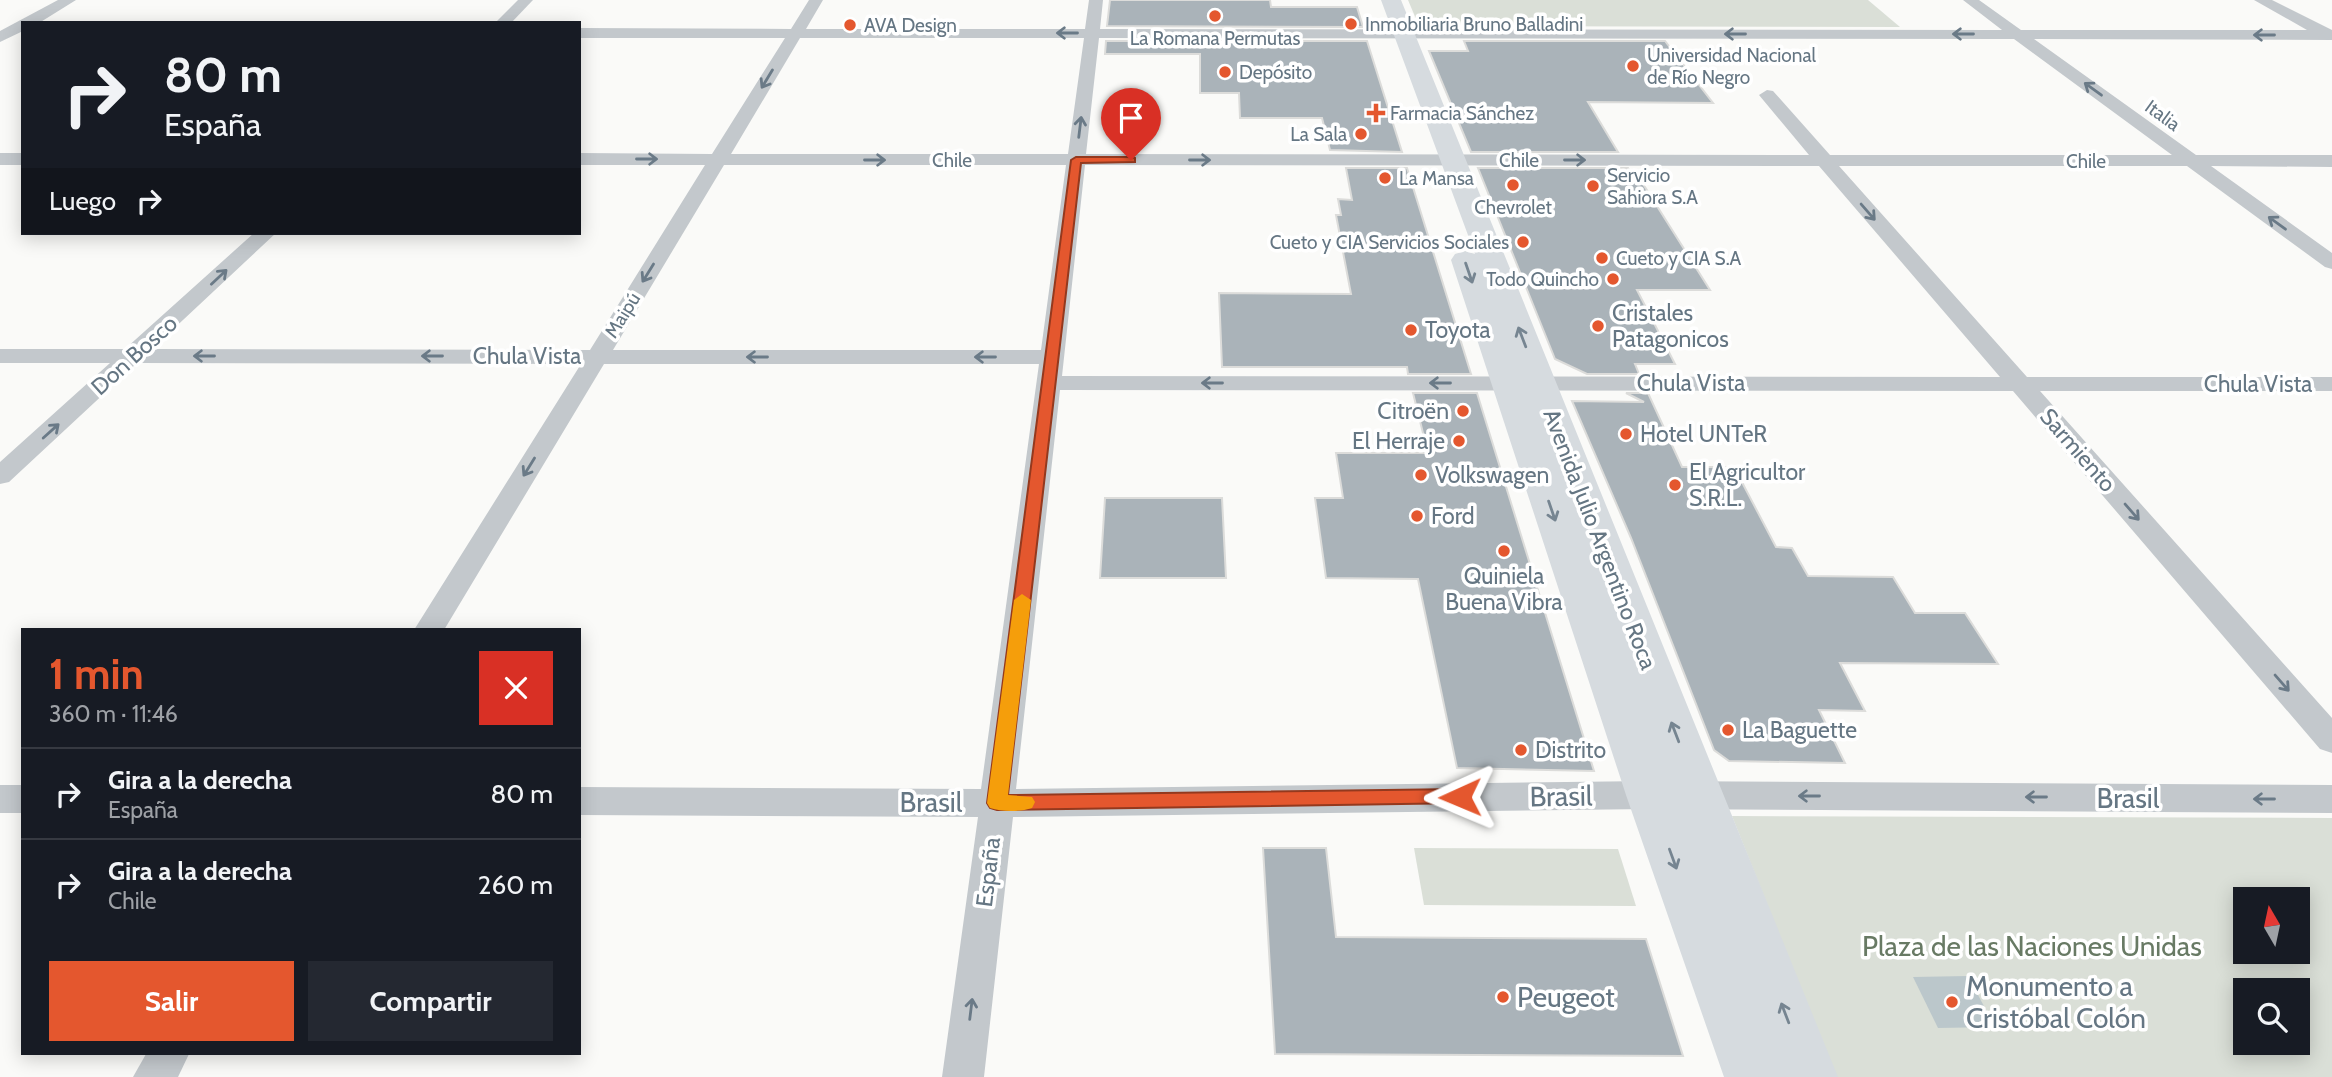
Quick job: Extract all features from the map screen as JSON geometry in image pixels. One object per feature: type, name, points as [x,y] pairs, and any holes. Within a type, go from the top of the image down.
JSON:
[{"type":"main road","name":"Avenida Julio Argentino Roca","points":[[1374,0],[1395,34],[1675,795],[1753,1077]]},
{"type":"main road","name":"Avenida Julio Argentino Roca","points":[[1391,0],[1395,34]]},
{"type":"main road","name":"Avenida Julio Argentino Roca","points":[[1524,383],[1675,795],[1809,1077]]},
{"type":"street","points":[[30,21],[69,0]]},
{"type":"street","points":[[504,21],[526,0]]},
{"type":"street","name":"Maipú","points":[[430,628],[816,0]]},
{"type":"street","name":"España","points":[[963,1077],[1096,0]]},
{"type":"street","name":"Italia","points":[[1970,0],[2332,263]]},
{"type":"street","points":[[2260,0],[2330,36]]},
{"type":"street","points":[[581,33],[2330,36]]},
{"type":"street","name":"Sarmiento","points":[[1767,95],[2332,740]]},
{"type":"street","points":[[0,159],[21,159]]},
{"type":"street","name":"Chile","points":[[581,159],[2332,162]]},
{"type":"street","name":"Don Bosco","points":[[0,476],[264,235]]},
{"type":"street","name":"Chula Vista","points":[[0,356],[597,356],[1524,383],[2332,384]]},
{"type":"street","name":"Brasil","points":[[581,801],[997,803],[1675,795],[2332,799]]},
{"type":"street","points":[[0,799],[21,799]]},
{"type":"street","points":[[154,1077],[168,1055]]},
{"type":"green space","points":[[1408,0],[1868,0],[1900,27],[1419,26]]},
{"type":"green space","name":"Plaza de las Naciones Unidas","points":[[1732,816],[2332,818],[2332,1077],[1836,1077]]},
{"type":"green space","points":[[1414,848],[1618,849],[1636,906],[1424,905]]},
{"type":"shaded area","points":[[1968,976],[1995,1027],[1938,1028],[1913,977]]},
{"type":"building","points":[[1110,0],[1270,0],[1271,7],[1357,7],[1363,27],[1107,26]]},
{"type":"building","points":[[1106,41],[1367,41],[1402,152],[1330,150],[1322,118],[1240,118],[1239,93],[1200,93],[1200,54],[1105,54]]},
{"type":"building","points":[[1464,41],[1665,41],[1713,103],[1588,102],[1618,152],[1471,152],[1429,51],[1468,51]]},
{"type":"building","points":[[1346,168],[1407,168],[1471,374],[1408,374],[1407,367],[1222,367],[1219,293],[1351,294],[1336,215],[1341,215],[1338,199],[1352,200]]},
{"type":"building","points":[[1478,168],[1628,168],[1633,176],[1638,176],[1710,290],[1637,290],[1675,364],[1635,364],[1639,374],[1587,374],[1555,359]]},
{"type":"building","points":[[1413,393],[1477,393],[1594,771],[1457,768],[1418,579],[1326,578],[1315,498],[1343,498],[1336,453],[1428,453]]},
{"type":"building","points":[[1626,393],[1648,393],[1682,467],[1734,467],[1776,547],[1792,548],[1808,576],[1893,577],[1915,613],[1965,613],[1998,664],[1840,663],[1865,711],[1819,710],[1845,763],[1729,761],[1714,750],[1631,538],[1572,401],[1644,402]]},
{"type":"building","points":[[1105,498],[1222,498],[1226,578],[1100,578]]},
{"type":"building","name":"Peugeot","points":[[1263,848],[1326,848],[1336,937],[1646,939],[1683,1056],[1275,1054]]},
{"type":"slow traffic","points":[[1022,600],[997,803],[1026,802]]},
{"type":"place","name":"La Romana Permutas","points":[[1215,16]]},
{"type":"place","name":"Inmobiliaria Bruno Balladini","points":[[1351,24]]},
{"type":"place","name":"AVA Design","points":[[850,25]]},
{"type":"place","name":"Universidad Nacional de Río Negro","points":[[1633,66]]},
{"type":"place","name":"Depósito","points":[[1225,72]]},
{"type":"place","name":"Farmacia Sánchez","points":[[1376,113]]},
{"type":"place","name":"La Sala","points":[[1361,134]]},
{"type":"place","name":"La Mansa","points":[[1385,178]]},
{"type":"place","name":"Chevrolet","points":[[1513,185]]},
{"type":"place","name":"Servicio Sahiora S.A","points":[[1593,186]]},
{"type":"place","name":"Cueto y CIA Servicios Sociales","points":[[1523,242]]},
{"type":"place","name":"Cueto y CIA S.A","points":[[1602,258]]},
{"type":"place","name":"Todo Quincho","points":[[1613,279]]},
{"type":"place","name":"Cristales Patagonicos","points":[[1598,326]]},
{"type":"place","name":"Toyota","points":[[1411,330]]},
{"type":"place","name":"Citroën","points":[[1463,411]]},
{"type":"place","name":"Hotel UNTeR","points":[[1626,434]]},
{"type":"place","name":"El Herraje","points":[[1459,441]]},
{"type":"place","name":"Volkswagen","points":[[1421,475]]},
{"type":"place","name":"El Agricultor S.R.L.","points":[[1675,485]]},
{"type":"place","name":"Ford","points":[[1417,516]]},
{"type":"place","name":"Quiniela Buena Vibra","points":[[1504,551]]},
{"type":"place","name":"La Baguette","points":[[1728,730]]},
{"type":"place","name":"Distrito","points":[[1521,750]]},
{"type":"place","name":"Peugeot","points":[[1503,997]]},
{"type":"place","name":"Monumento a Cristóbal Colón","points":[[1952,1002]]},
{"type":"route","points":[[1131,160],[1076,160],[997,803],[1460,797]]}]
